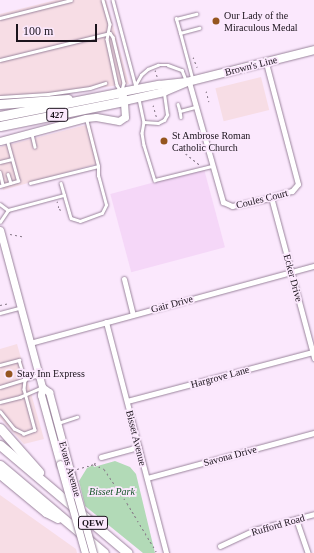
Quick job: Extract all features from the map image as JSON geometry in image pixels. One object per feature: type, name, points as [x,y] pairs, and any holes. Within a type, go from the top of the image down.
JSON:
[{"type":"highway","points":[[0,104],[123,97]]},
{"type":"highway","name":"427","points":[[0,126],[114,103],[123,97]]},
{"type":"highway","name":"427","points":[[0,116],[85,100]]},
{"type":"highway","points":[[0,428],[58,494]]},
{"type":"highway","points":[[0,445],[58,494]]},
{"type":"highway","name":"QEW","points":[[0,465],[104,553]]},
{"type":"highway","points":[[0,474],[46,512],[69,523]]},
{"type":"highway","name":"QEW","points":[[58,494],[128,553]]},
{"type":"main road","name":"Brown's Line","points":[[123,97],[138,98],[164,92],[190,82],[314,50]]},
{"type":"main road","name":"Brown's Line","points":[[123,97],[136,87],[190,82]]},
{"type":"main road","points":[[3,140],[86,118],[96,117],[113,122],[121,120],[125,114],[123,97]]},
{"type":"main road","name":"Evans Avenue","points":[[0,230],[3,255],[21,307],[42,387],[41,395],[85,553]]},
{"type":"main road","name":"Evans Avenue","points":[[42,387],[49,392],[57,423],[73,472],[93,553]]},
{"type":"street","name":"Coules Court","points":[[190,82],[223,202],[227,206],[232,206],[271,197],[292,191],[298,184],[266,63]]},
{"type":"street","name":"Ecker Drive","points":[[271,197],[314,358]]},
{"type":"street","name":"Gair Drive","points":[[30,343],[314,266]]},
{"type":"street","points":[[124,279],[133,314]]},
{"type":"street","name":"Bisset Avenue","points":[[106,322],[166,553]]},
{"type":"street","name":"Hargrove Lane","points":[[127,402],[312,352]]},
{"type":"street","name":"Savona Drive","points":[[147,478],[314,433]]},
{"type":"street","points":[[101,457],[139,447]]},
{"type":"street","name":"Rufford Road","points":[[220,546],[254,530],[314,514]]},
{"type":"street","points":[[296,519],[308,553]]},
{"type":"lane","points":[[0,18],[71,0]]},
{"type":"lane","points":[[103,0],[110,24],[107,35],[117,85],[123,97]]},
{"type":"lane","points":[[113,0],[136,87]]},
{"type":"lane","points":[[190,82],[176,19],[196,14]]},
{"type":"lane","points":[[180,33],[199,28]]},
{"type":"lane","points":[[0,60],[111,33],[124,83],[123,97]]},
{"type":"lane","points":[[136,87],[141,75],[154,66],[168,65],[182,70],[190,82]]},
{"type":"lane","points":[[0,97],[48,94],[90,88],[105,83]]},
{"type":"lane","points":[[144,122],[158,123],[164,120],[167,114],[164,92]]},
{"type":"lane","points":[[138,98],[144,122],[142,133],[144,145],[154,180],[212,166]]},
{"type":"lane","points":[[178,104],[181,117]]},
{"type":"lane","points":[[180,111],[196,107]]},
{"type":"lane","points":[[61,183],[71,218],[80,221],[105,211],[106,205],[98,176],[98,166],[86,118]]},
{"type":"lane","points":[[31,133],[35,147]]},
{"type":"lane","points":[[0,172],[2,185],[18,181],[12,159],[3,140]]},
{"type":"lane","points":[[0,162],[12,159]]},
{"type":"lane","points":[[5,161],[6,165]]},
{"type":"lane","points":[[30,183],[98,166]]},
{"type":"lane","points":[[8,174],[10,183]]},
{"type":"lane","points":[[0,222],[8,210],[64,195]]},
{"type":"lane","points":[[0,204],[8,210]]},
{"type":"lane","points":[[0,313],[21,307]]},
{"type":"lane","points":[[0,365],[19,360],[25,380],[24,389],[35,430],[28,434],[14,429],[0,412]]},
{"type":"lane","points":[[0,387],[39,375]]},
{"type":"lane","points":[[0,402],[26,394],[42,387]]},
{"type":"lane","points":[[57,423],[77,417]]},
{"type":"path","points":[[193,57],[197,67]]},
{"type":"path","points":[[154,66],[159,85]]},
{"type":"path","points":[[206,91],[209,102]]},
{"type":"path","points":[[153,105],[158,123]]},
{"type":"path","points":[[174,144],[204,168]]},
{"type":"path","points":[[56,197],[59,209],[62,211],[69,211]]},
{"type":"path","points":[[10,234],[25,237]]},
{"type":"path","points":[[0,305],[10,303]]},
{"type":"path","points":[[73,472],[94,464],[101,457]]},
{"type":"path","points":[[94,464],[104,470],[127,503],[157,553]]},
{"type":"shaded area","points":[[56,0],[106,0],[129,84],[40,95],[0,97],[0,14]]},
{"type":"shaded area","points":[[261,77],[269,110],[224,121],[215,88]]},
{"type":"shaded area","points":[[90,124],[100,163],[3,190],[0,178],[0,147]]},
{"type":"shaded area","points":[[204,169],[225,247],[131,272],[110,194]]},
{"type":"shaded area","points":[[17,344],[44,439],[24,444],[0,418],[0,349]]},
{"type":"shaded area","points":[[0,495],[76,549],[77,553],[0,553]]},
{"type":"green space","name":"Bisset Park","points":[[115,461],[130,467],[136,474],[155,553],[143,553],[85,506],[79,481],[87,468],[93,465],[94,467]]},
{"type":"place","name":"Our Lady of the Miraculous Medal","points":[[216,21]]},
{"type":"place","name":"St Ambrose Roman Catholic Church","points":[[164,141]]},
{"type":"place","name":"Stay Inn Express","points":[[9,374]]}]
